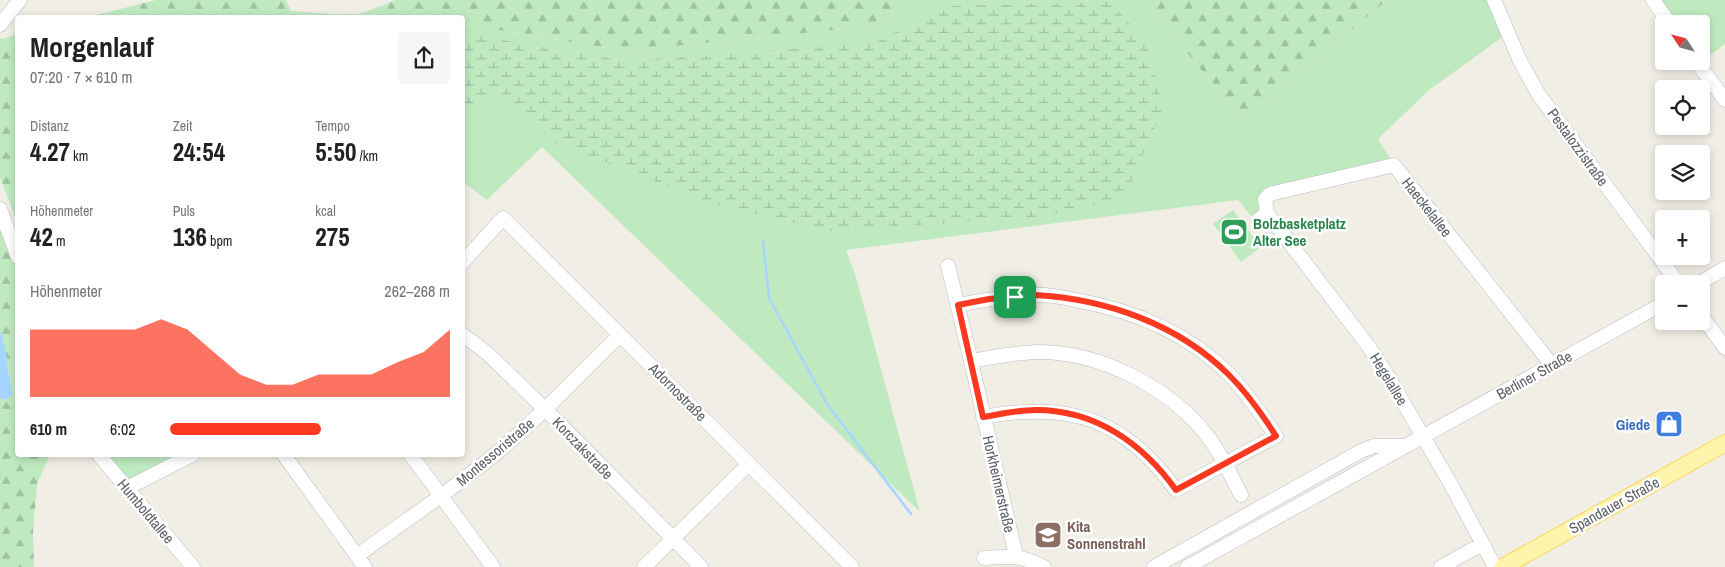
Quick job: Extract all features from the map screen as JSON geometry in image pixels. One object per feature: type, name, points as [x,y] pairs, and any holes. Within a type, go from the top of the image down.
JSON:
[{"type":"main road","name":"Spandauer Straße","points":[[1503,567],[1725,443]]},
{"type":"street","points":[[0,24],[20,0]]},
{"type":"street","name":"Pestalozzistraße","points":[[1494,0],[1520,61],[1539,95],[1672,275]]},
{"type":"street","points":[[1653,0],[1664,15]]},
{"type":"street","points":[[1703,70],[1725,100]]},
{"type":"street","name":"Haeckelallee","points":[[1263,216],[1265,199],[1270,194],[1394,165],[1552,365]]},
{"type":"street","points":[[0,209],[15,249]]},
{"type":"street","name":"Hegelallee","points":[[1263,216],[1369,348],[1452,488],[1495,567]]},
{"type":"street","name":"Adornostraße","points":[[465,260],[503,218],[749,464],[844,564]]},
{"type":"street","name":"Horkheimerstraße","points":[[948,266],[972,361],[983,417],[1016,556]]},
{"type":"street","points":[[1710,277],[1725,268]]},
{"type":"street","points":[[958,305],[989,299],[1035,295],[1057,296],[1106,305],[1146,320],[1171,332],[1212,360],[1229,375],[1247,395],[1276,436],[1176,490],[1162,471],[1143,451],[1128,439],[1098,422],[1063,412],[1037,410],[983,417]]},
{"type":"street","name":"Berliner Straße","points":[[1187,567],[1655,308]]},
{"type":"street","points":[[1710,327],[1725,348]]},
{"type":"street","name":"Montessoristraße","points":[[361,561],[497,452],[546,410],[620,335]]},
{"type":"street","name":"Korczakstraße","points":[[465,336],[487,353],[546,410],[701,567]]},
{"type":"street","points":[[972,361],[1037,352],[1061,354],[1107,365],[1148,384],[1176,405],[1209,438],[1222,457],[1241,495]]},
{"type":"street","name":"Berliner Straße","points":[[1154,567],[1361,451],[1374,446],[1403,446]]},
{"type":"street","name":"Humboldtallee","points":[[101,457],[193,567]]},
{"type":"street","points":[[127,488],[188,457]]},
{"type":"street","points":[[285,457],[361,561]]},
{"type":"street","points":[[413,457],[493,567]]},
{"type":"street","points":[[644,567],[749,464]]},
{"type":"street","points":[[1441,567],[1482,544]]},
{"type":"street","points":[[984,558],[1016,556],[1029,559],[1044,567]]},
{"type":"green space","points":[[156,0],[286,0],[291,11],[360,14],[396,0],[918,0],[873,26],[624,51],[465,24],[465,15],[96,15]]},
{"type":"green space","points":[[918,0],[1144,0],[1244,122],[1387,0],[1494,0],[1508,33],[1429,90],[1378,139],[1394,165],[1262,194],[1259,210],[1251,216],[1238,200],[846,250],[855,274],[920,512],[542,147],[487,200],[465,184],[465,24],[624,51],[873,26]]},
{"type":"green space","points":[[1144,0],[1387,0],[1244,122]]},
{"type":"green space","points":[[1653,0],[1725,0],[1725,44],[1710,55],[1710,15],[1664,15]]},
{"type":"green space","points":[[1110,2],[1148,44],[1163,110],[1125,196],[1050,216],[828,231],[717,205],[553,142],[500,92],[465,111],[465,33],[624,61],[874,43],[947,6]]},
{"type":"green space","points":[[15,36],[15,217],[0,178],[0,39]]},
{"type":"green space","points":[[0,209],[15,251],[15,457],[49,457],[37,484],[33,531],[34,567],[0,567],[0,398],[4,400],[13,394],[5,346],[0,330]]},
{"type":"green space","name":"Bolzbasketplatz Alter See","points":[[1233,210],[1261,247],[1241,262],[1213,224]]},
{"type":"green space","points":[[101,457],[188,457],[127,488]]},
{"type":"water","points":[[0,330],[5,346],[13,395],[4,400],[0,398]]},
{"type":"waterway","points":[[763,241],[769,298],[827,404],[911,514]]},
{"type":"place","name":"Bolzbasketplatz Alter See","points":[[1234,232]]},
{"type":"place","name":"Giede","points":[[1669,424]]},
{"type":"place","name":"Kita Sonnenstrahl","points":[[1048,535]]},
{"type":"route","points":[[1035,295],[1057,296],[1106,305],[1171,332],[1212,360],[1229,375],[1247,395],[1276,436],[1176,490],[1162,471],[1143,451],[1128,439],[1098,422],[1063,412],[1037,410],[983,417],[958,305],[989,299],[1015,297],[1035,295]]}]
